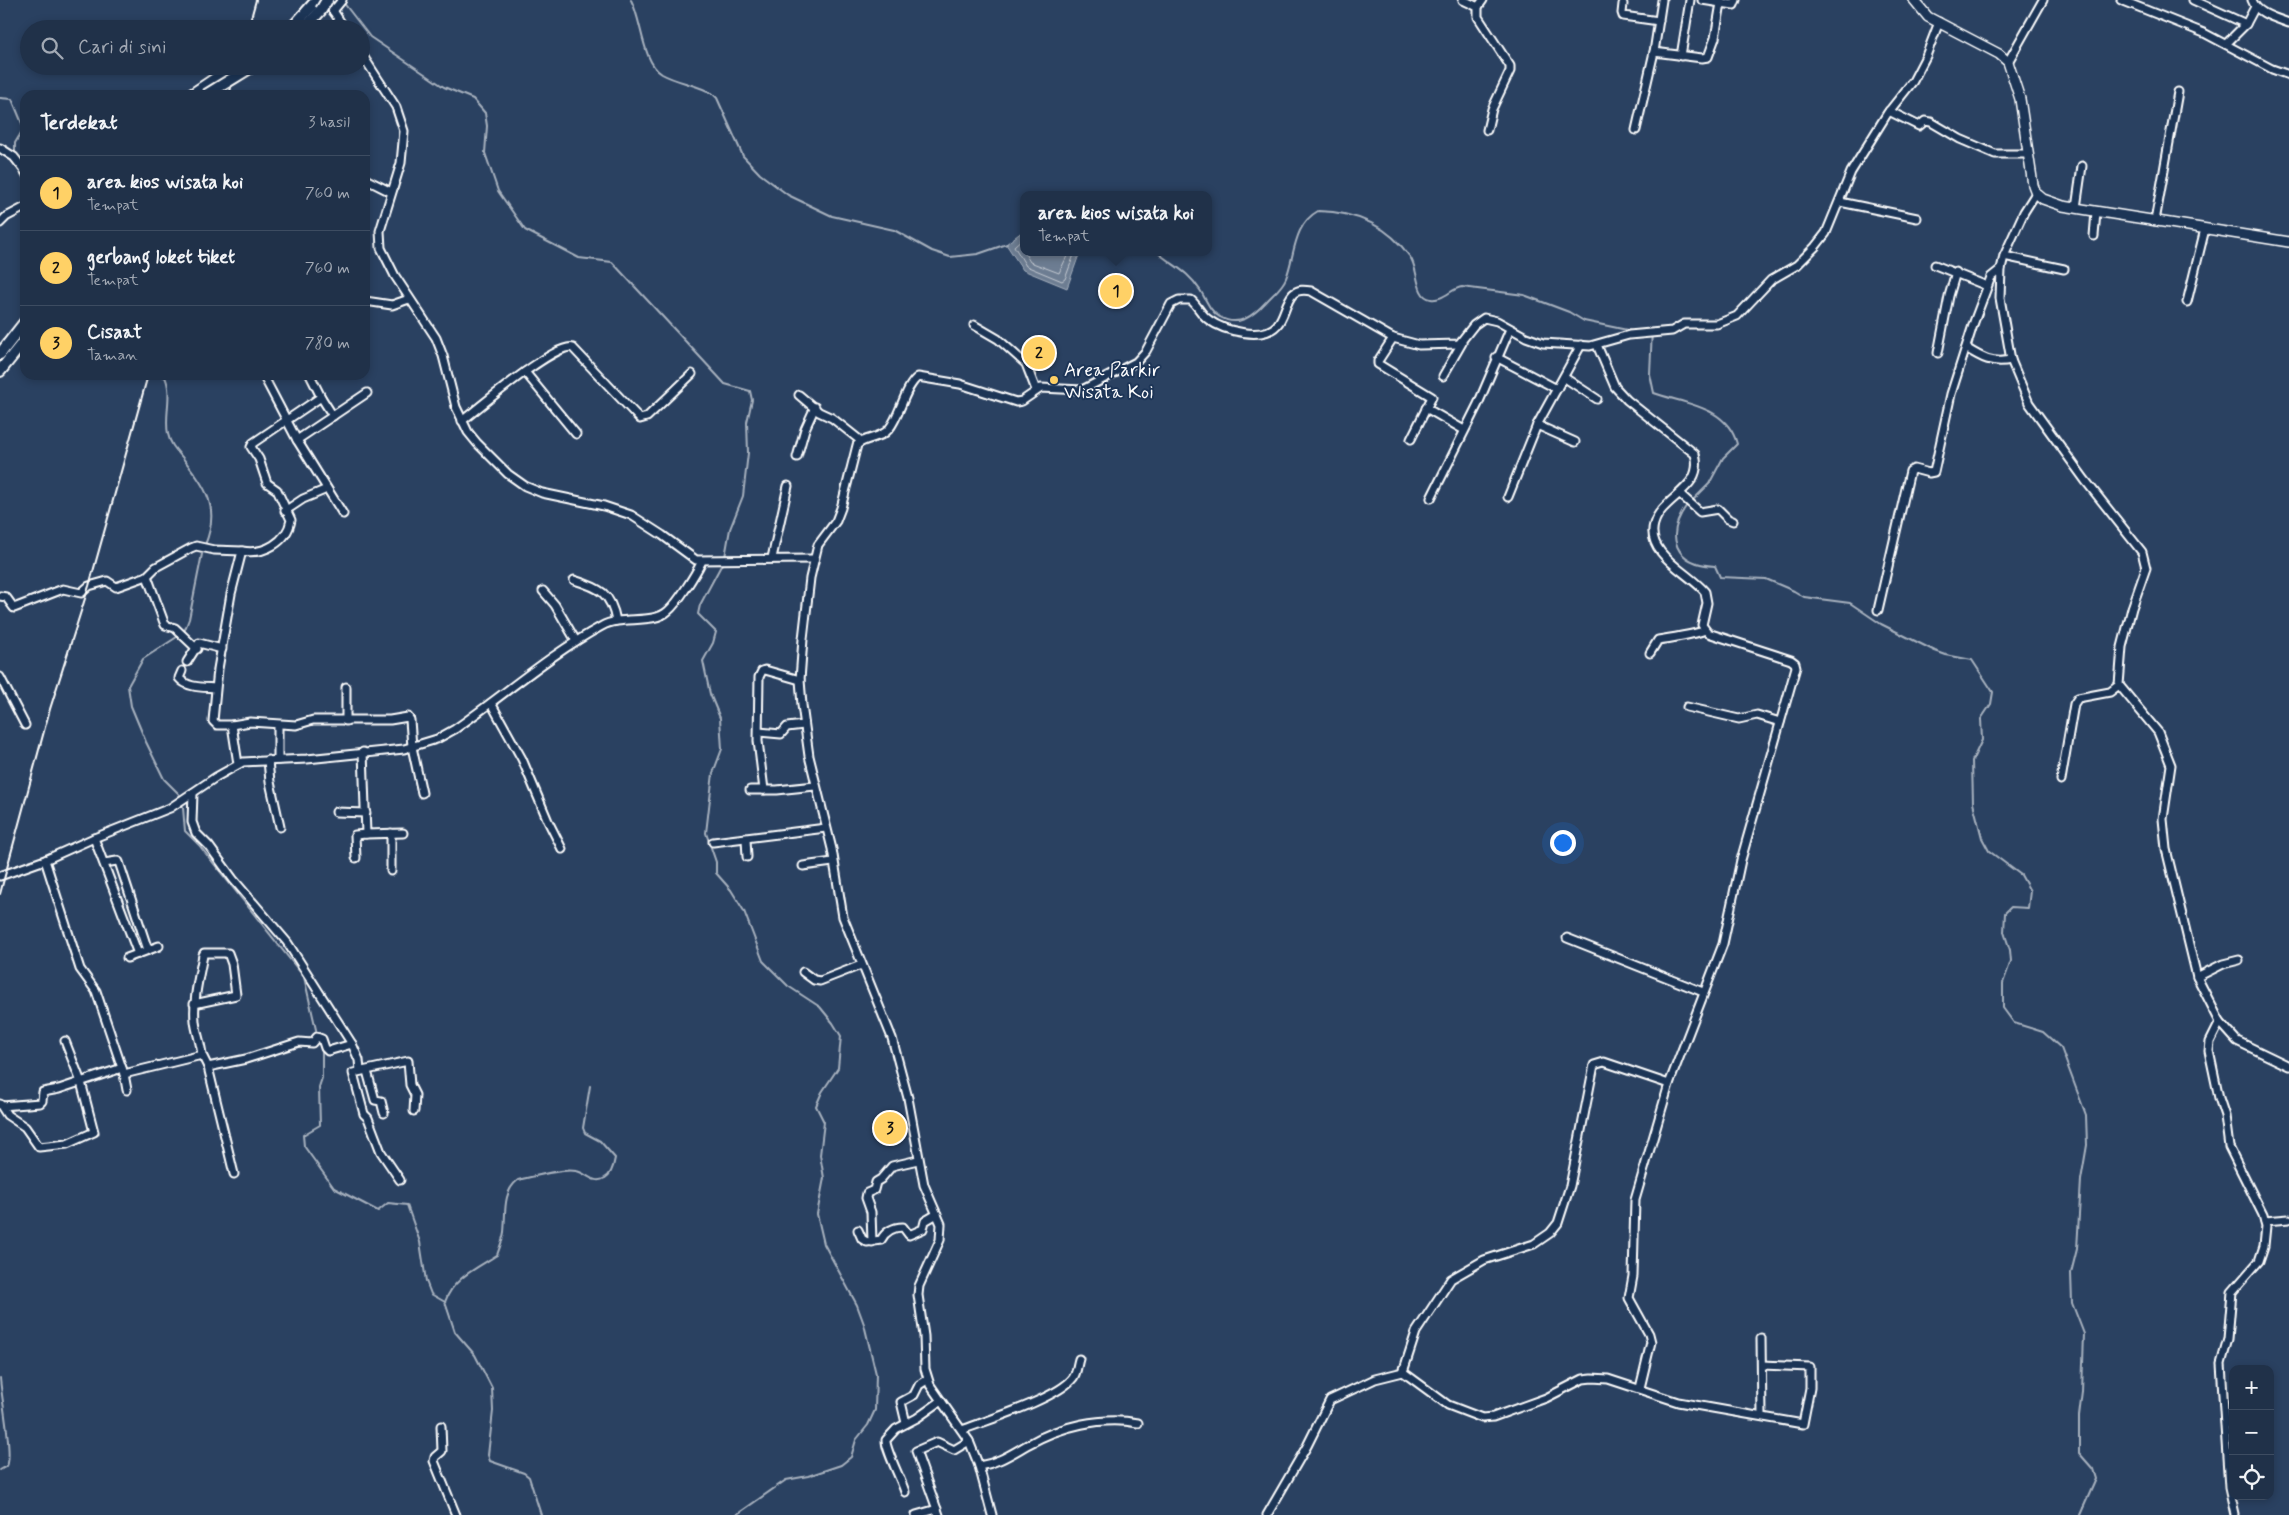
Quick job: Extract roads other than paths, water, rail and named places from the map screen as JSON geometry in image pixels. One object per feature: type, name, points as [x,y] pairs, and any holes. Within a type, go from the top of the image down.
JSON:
[{"type":"main road","points":[[301,20],[317,5],[327,0]]},
{"type":"main road","points":[[309,20],[317,5]]},
{"type":"main road","points":[[198,90],[220,75]]},
{"type":"main road","points":[[213,90],[238,75]]},
{"type":"main road","points":[[0,353],[20,328]]},
{"type":"main road","points":[[0,370],[20,346]]},
{"type":"street","points":[[327,0],[339,20]]},
{"type":"street","points":[[1463,0],[1478,7]]},
{"type":"street","points":[[1483,0],[1478,7],[1480,22],[1510,66],[1510,71],[1492,109],[1487,130]]},
{"type":"street","points":[[1636,130],[1654,52],[1662,0]]},
{"type":"street","points":[[1681,56],[1690,0]]},
{"type":"street","points":[[1702,0],[1734,4],[1736,0]]},
{"type":"street","points":[[1914,0],[1928,17],[1999,54],[2008,62],[2020,99],[2036,193],[2050,202],[2096,212],[2289,242]]},
{"type":"street","points":[[2008,62],[2043,0]]},
{"type":"street","points":[[2121,0],[2139,3],[2226,44],[2272,69],[2289,75]]},
{"type":"street","points":[[2193,0],[2246,24]]},
{"type":"street","points":[[333,11],[341,1]]},
{"type":"street","points":[[1654,52],[1702,58],[1708,57],[1715,38],[1721,1]]},
{"type":"street","points":[[2226,44],[2246,24],[2253,3],[2289,23]]},
{"type":"street","points":[[1624,4],[1623,16],[1659,21]]},
{"type":"street","points":[[1443,376],[1474,325],[1484,318],[1497,321],[1510,330],[1543,342],[1597,345],[1622,336],[1663,332],[1686,324],[1717,324],[1737,316],[1772,280],[1797,265],[1815,248],[1826,232],[1851,172],[1890,111],[1913,81],[1926,56],[1939,22]]},
{"type":"street","points":[[370,67],[402,120],[404,147],[380,232],[380,243],[389,264],[436,338],[443,356],[456,407],[462,421],[477,443],[508,474],[525,486],[542,493],[604,506],[631,515],[662,535],[690,557],[702,561],[814,558]]},
{"type":"street","points":[[2155,221],[2178,92]]},
{"type":"street","points":[[1890,111],[1919,126],[1924,122],[1931,122],[1960,139],[1995,154],[2028,154]]},
{"type":"street","points":[[0,148],[14,157],[20,165]]},
{"type":"street","points":[[2076,208],[2082,166]]},
{"type":"street","points":[[370,182],[391,192]]},
{"type":"street","points":[[2036,193],[2026,205],[2004,256],[2001,269],[2000,298],[2011,360],[2029,403],[2085,480],[2142,552],[2146,560],[2146,568],[2132,608],[2122,648],[2119,685],[2158,732],[2168,756],[2170,765],[2163,819],[2166,849],[2197,977],[2220,1022],[2237,1040],[2289,1066]]},
{"type":"street","points":[[1840,202],[1917,218]]},
{"type":"street","points":[[0,223],[6,217],[20,210]]},
{"type":"street","points":[[2094,236],[2096,212]]},
{"type":"street","points":[[2187,302],[2205,229]]},
{"type":"street","points":[[2004,256],[2064,270]]},
{"type":"street","points":[[1935,265],[1987,286]]},
{"type":"street","points":[[1878,610],[1910,471],[1912,469],[1929,473],[1934,472],[1951,394],[1966,348],[1987,286],[1993,274],[2001,269]]},
{"type":"street","points":[[1938,353],[1949,296],[1956,272]]},
{"type":"street","points":[[992,1515],[979,1466],[969,1440],[927,1380],[924,1336],[918,1294],[941,1234],[941,1224],[928,1196],[918,1160],[909,1103],[888,1028],[843,917],[804,725],[800,680],[808,594],[814,558],[818,545],[836,521],[841,508],[854,450],[860,441],[888,432],[903,405],[913,381],[918,377],[973,387],[1012,402],[1022,401],[1036,390],[1044,387],[1073,391],[1082,390],[1136,362],[1146,351],[1171,304],[1182,299],[1191,300],[1210,321],[1241,332],[1255,334],[1267,332],[1277,326],[1293,294],[1300,291],[1311,291],[1393,338],[1419,345],[1462,343]]},
{"type":"street","points":[[370,302],[392,305],[410,299]]},
{"type":"street","points":[[974,325],[998,339],[1026,364],[1036,390]]},
{"type":"street","points":[[1431,498],[1478,404],[1496,357],[1510,330]]},
{"type":"street","points":[[1393,338],[1378,364],[1431,395],[1411,439]]},
{"type":"street","points":[[1508,497],[1537,425],[1565,378],[1581,345]]},
{"type":"street","points":[[1597,345],[1615,387],[1627,400],[1695,454],[1696,474],[1656,520],[1654,525],[1655,538],[1668,559],[1705,592],[1707,603],[1702,625],[1705,630],[1712,635],[1748,645],[1795,663],[1796,672],[1741,860],[1725,936],[1669,1084],[1634,1207],[1633,1270],[1628,1298],[1649,1334],[1651,1342],[1640,1388]]},
{"type":"street","points":[[462,421],[525,372],[559,350],[570,346],[578,352],[635,415],[643,419],[692,374]]},
{"type":"street","points":[[1966,348],[1990,361],[2011,360]]},
{"type":"street","points":[[1496,357],[1557,389]]},
{"type":"street","points":[[525,372],[576,434]]},
{"type":"street","points":[[1565,378],[1597,399]]},
{"type":"street","points":[[266,380],[297,440],[343,514]]},
{"type":"street","points":[[312,380],[333,416]]},
{"type":"street","points":[[297,440],[346,405],[367,393]]},
{"type":"street","points":[[799,394],[860,441]]},
{"type":"street","points":[[0,596],[6,596],[14,608],[63,589],[81,593],[89,586],[107,582],[112,583],[114,587],[147,576],[156,566],[196,546],[214,550],[253,552],[277,543],[291,522],[290,516],[277,490],[267,483],[259,459],[251,447],[286,419],[321,397]]},
{"type":"street","points":[[797,458],[805,429],[815,407]]},
{"type":"street","points":[[1426,408],[1464,430]]},
{"type":"street","points":[[1537,425],[1575,442]]},
{"type":"street","points":[[772,558],[788,486]]},
{"type":"street","points":[[286,511],[303,499],[327,489]]},
{"type":"street","points":[[1680,494],[1700,512],[1718,510],[1733,521]]},
{"type":"street","points":[[242,551],[231,594],[215,688],[213,721],[217,724],[232,725],[250,722],[278,726],[296,725],[313,720],[346,721],[408,717],[410,720],[412,747],[422,793]]},
{"type":"street","points":[[0,876],[45,860],[170,808],[238,764],[246,761],[320,758],[412,747],[445,735],[576,641],[602,625],[616,621],[656,617],[666,613],[690,583],[702,561]]},
{"type":"street","points":[[147,576],[165,626],[174,628],[197,650]]},
{"type":"street","points":[[574,580],[592,585],[607,596],[614,609],[616,621]]},
{"type":"street","points":[[543,591],[554,604],[576,641]]},
{"type":"street","points":[[1650,653],[1658,640],[1682,634],[1699,634],[1705,630]]},
{"type":"street","points":[[187,662],[201,643],[222,649]]},
{"type":"street","points":[[182,671],[179,678],[182,682],[197,687],[215,688]]},
{"type":"street","points":[[764,790],[759,732],[759,686],[762,671],[800,680]]},
{"type":"street","points":[[0,677],[25,725]]},
{"type":"street","points":[[2061,780],[2074,704],[2078,698],[2110,692],[2119,685]]},
{"type":"street","points":[[346,687],[346,721]]},
{"type":"street","points":[[491,703],[522,759],[562,849]]},
{"type":"street","points":[[1687,707],[1739,719],[1757,715],[1780,722]]},
{"type":"street","points":[[232,725],[238,764]]},
{"type":"street","points":[[759,732],[781,734],[787,727],[804,725]]},
{"type":"street","points":[[278,726],[278,760]]},
{"type":"street","points":[[363,752],[366,834]]},
{"type":"street","points":[[268,760],[270,782],[280,827]]},
{"type":"street","points":[[750,790],[815,786]]},
{"type":"street","points":[[194,793],[192,822],[196,833],[209,846],[233,879],[287,942],[352,1044],[375,1100],[381,1101],[384,1112]]},
{"type":"street","points":[[336,812],[366,813]]},
{"type":"street","points":[[713,842],[826,828]]},
{"type":"street","points":[[356,858],[355,835],[403,833]]},
{"type":"street","points":[[391,834],[391,871]]},
{"type":"street","points":[[94,838],[138,954]]},
{"type":"street","points":[[746,839],[747,857]]},
{"type":"street","points":[[45,860],[80,969],[96,991],[123,1071],[127,1090]]},
{"type":"street","points":[[104,863],[117,860],[119,862],[148,950]]},
{"type":"street","points":[[803,866],[833,862]]},
{"type":"street","points":[[1567,938],[1703,992]]},
{"type":"street","points":[[127,958],[159,946]]},
{"type":"street","points":[[194,1004],[236,995],[229,954],[203,954],[194,1004],[195,1023],[200,1037],[202,1055],[208,1067],[234,1174]]},
{"type":"street","points":[[2197,977],[2223,964],[2240,960]]},
{"type":"street","points":[[803,972],[814,980],[820,981],[861,965]]},
{"type":"street","points":[[2220,1022],[2210,1042],[2209,1051],[2219,1098],[2225,1116],[2229,1147],[2265,1221],[2265,1240],[2259,1260],[2236,1285],[2231,1296],[2228,1339],[2221,1364],[2229,1488],[2235,1515]]},
{"type":"street","points":[[208,1067],[246,1060],[298,1042],[312,1043],[317,1037],[322,1039],[328,1051],[352,1044]]},
{"type":"street","points":[[65,1041],[81,1082],[95,1132],[67,1144],[36,1146],[25,1128],[7,1115],[1,1105],[40,1103],[43,1092],[81,1082],[123,1071],[202,1055]]},
{"type":"street","points":[[400,1180],[386,1162],[368,1118],[364,1114],[362,1100],[353,1074],[408,1061],[410,1082],[414,1095],[414,1111]]},
{"type":"street","points":[[1403,1372],[1416,1332],[1451,1279],[1484,1260],[1534,1244],[1550,1233],[1558,1223],[1570,1186],[1594,1065],[1604,1062],[1669,1084]]},
{"type":"street","points":[[872,1242],[872,1218],[866,1198],[867,1193],[874,1190],[876,1182],[892,1166],[918,1160]]},
{"type":"street","points":[[858,1230],[864,1241],[872,1242],[881,1240],[885,1233],[899,1227],[911,1234],[923,1229],[925,1221],[937,1214]]},
{"type":"street","points":[[2265,1221],[2289,1218]]},
{"type":"street","points":[[1761,1338],[1762,1416]]},
{"type":"street","points":[[962,1430],[1040,1400],[1063,1387],[1073,1378],[1079,1359]]},
{"type":"street","points":[[1267,1515],[1307,1446],[1330,1400],[1374,1379],[1403,1372],[1448,1405],[1482,1418],[1492,1417],[1546,1398],[1585,1378],[1608,1379],[1678,1402],[1803,1424],[1811,1374],[1808,1366],[1762,1365]]},
{"type":"street","points":[[906,1423],[901,1402],[914,1395],[919,1385],[927,1380]]},
{"type":"street","points":[[905,1492],[885,1443],[888,1436],[941,1401]]},
{"type":"street","points":[[979,1466],[995,1463],[1028,1444],[1069,1427],[1117,1419],[1138,1423]]},
{"type":"street","points":[[441,1426],[442,1451],[435,1457],[434,1461],[456,1515]]},
{"type":"street","points":[[916,1515],[938,1512],[916,1451],[937,1442],[954,1450],[969,1440]]},
{"type":"water","points":[[1020,233],[1020,256],[1079,256],[1067,288],[1023,270],[1006,244]]},
{"type":"waterway","points":[[631,0],[638,18],[646,51],[655,68],[668,77],[713,94],[717,98],[743,156],[760,174],[788,195],[832,216],[894,230],[932,251],[950,257],[978,254],[1007,244]]},
{"type":"waterway","points":[[343,2],[357,20]]},
{"type":"waterway","points":[[370,37],[444,87],[473,99],[485,113],[487,126],[485,153],[498,191],[525,230],[579,258],[612,262],[725,384],[750,391],[752,400],[747,422],[748,453],[743,496],[730,529],[725,557]]},
{"type":"waterway","points":[[0,98],[12,99],[20,118]]},
{"type":"waterway","points":[[15,155],[15,143],[20,135]]},
{"type":"waterway","points":[[15,164],[20,172]]},
{"type":"waterway","points":[[1162,256],[1195,283],[1211,309],[1217,315],[1227,320],[1240,321],[1256,311],[1282,285],[1289,269],[1299,232],[1310,217],[1318,211],[1346,214],[1370,222],[1392,236],[1413,262],[1420,288],[1426,297],[1431,299],[1440,298],[1462,287],[1524,295],[1569,312],[1584,321],[1632,331]]},
{"type":"waterway","points":[[1639,331],[1652,329],[1650,374],[1654,393],[1703,408],[1715,414],[1732,431],[1737,444],[1723,458],[1709,484],[1691,502]]},
{"type":"waterway","points":[[166,380],[168,391],[167,427],[170,441],[198,478],[204,488],[211,508],[210,531],[205,545]]},
{"type":"waterway","points":[[1687,505],[1680,517],[1675,538],[1677,547],[1682,554],[1691,560],[1715,566],[1720,577],[1766,579],[1804,597],[1850,603],[1881,624],[1935,651],[1972,660],[1993,692],[1991,704],[1981,719],[1982,740],[1972,761],[1973,803],[1982,838],[1989,851],[2021,875],[2030,891],[2028,908],[2011,907],[2005,913],[2004,932],[2010,950],[2011,961],[2003,983],[2003,1008],[2014,1023],[2043,1032],[2061,1048],[2086,1115],[2087,1145],[2081,1180],[2077,1249],[2071,1273],[2072,1303],[2084,1334],[2082,1392],[2079,1416],[2079,1453],[2093,1469],[2096,1479],[2080,1515]]},
{"type":"waterway","points":[[184,632],[189,619],[203,549]]},
{"type":"waterway","points":[[723,562],[700,605],[698,614],[716,632],[713,643],[703,661],[710,694],[720,718],[722,749],[713,773],[706,833],[716,862],[716,873],[731,890],[744,911],[763,961],[788,986],[820,1007],[841,1036],[838,1068],[822,1092],[816,1106],[824,1122],[820,1155],[824,1178],[817,1214],[824,1244],[857,1305],[864,1324],[876,1374],[875,1410],[868,1425],[856,1440],[851,1457],[841,1465],[808,1476],[786,1480],[736,1515]]},
{"type":"waterway","points":[[180,635],[143,659],[128,686],[131,706],[164,779],[179,794],[183,808],[185,831],[199,845],[304,977],[317,1034]]},
{"type":"waterway","points":[[322,1048],[322,1078],[319,1087],[320,1125],[303,1135],[304,1146],[334,1188],[378,1211],[388,1203],[407,1205],[420,1242],[426,1281],[431,1294],[445,1302]]},
{"type":"waterway","points":[[541,1515],[529,1477],[524,1473],[490,1461],[488,1455],[493,1411],[492,1388],[475,1355],[455,1332],[445,1302],[454,1286],[466,1274],[497,1255],[504,1232],[507,1197],[509,1191],[518,1180],[570,1170],[580,1172],[597,1180],[601,1180],[609,1174],[615,1158],[600,1141],[585,1133],[583,1128],[590,1086]]},
{"type":"waterway","points":[[0,1378],[9,1450],[7,1466],[0,1470]]},
{"type":"railway","points":[[250,20],[256,0]]},
{"type":"railway","points":[[230,90],[235,75]]},
{"type":"railway","points":[[0,894],[50,709],[89,586],[147,380]]},
{"type":"place","name":"area kios wisata koi","points":[[1116,291]]},
{"type":"place","name":"gerbang loket tiket","points":[[1039,353]]},
{"type":"place","name":"Area Parkir Wisata Koi","points":[[1054,380]]},
{"type":"place","name":"Cisaat","points":[[890,1128]]}]
